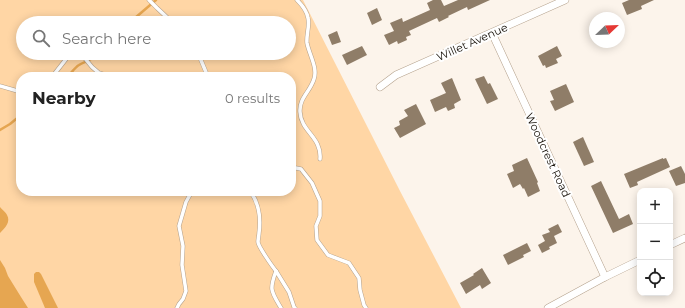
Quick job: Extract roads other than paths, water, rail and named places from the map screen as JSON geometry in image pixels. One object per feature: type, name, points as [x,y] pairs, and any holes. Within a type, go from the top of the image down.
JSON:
[{"type":"street","name":"Willet Avenue","points":[[380,87],[396,75],[566,0]]},
{"type":"street","name":"Woodcrest Road","points":[[492,33],[605,277]]},
{"type":"street","points":[[673,244],[685,238]]},
{"type":"street","points":[[548,308],[637,261]]},
{"type":"lane","points":[[150,0],[165,16]]},
{"type":"lane","points":[[297,0],[303,6],[308,18],[307,42],[314,66],[315,77],[311,86],[300,102],[300,113],[303,124],[317,142],[321,152],[320,159]]},
{"type":"lane","points":[[56,72],[65,60]]},
{"type":"lane","points":[[87,60],[98,72]]},
{"type":"lane","points":[[201,60],[206,72]]},
{"type":"lane","points":[[0,86],[16,91]]},
{"type":"lane","points":[[296,168],[301,169],[312,183],[320,201],[320,216],[316,226],[317,240],[328,255],[349,263],[359,278],[360,290],[366,308]]},
{"type":"lane","points":[[177,308],[186,292],[182,265],[183,246],[178,226],[189,196]]},
{"type":"lane","points":[[254,196],[260,219],[258,241],[260,247],[290,292],[295,308]]},
{"type":"lane","points":[[276,271],[272,282],[271,292],[281,308]]},
{"type":"waterway","points":[[137,16],[156,0]]},
{"type":"waterway","points":[[72,72],[77,66],[90,60]]},
{"type":"waterway","points":[[0,130],[16,119]]}]
